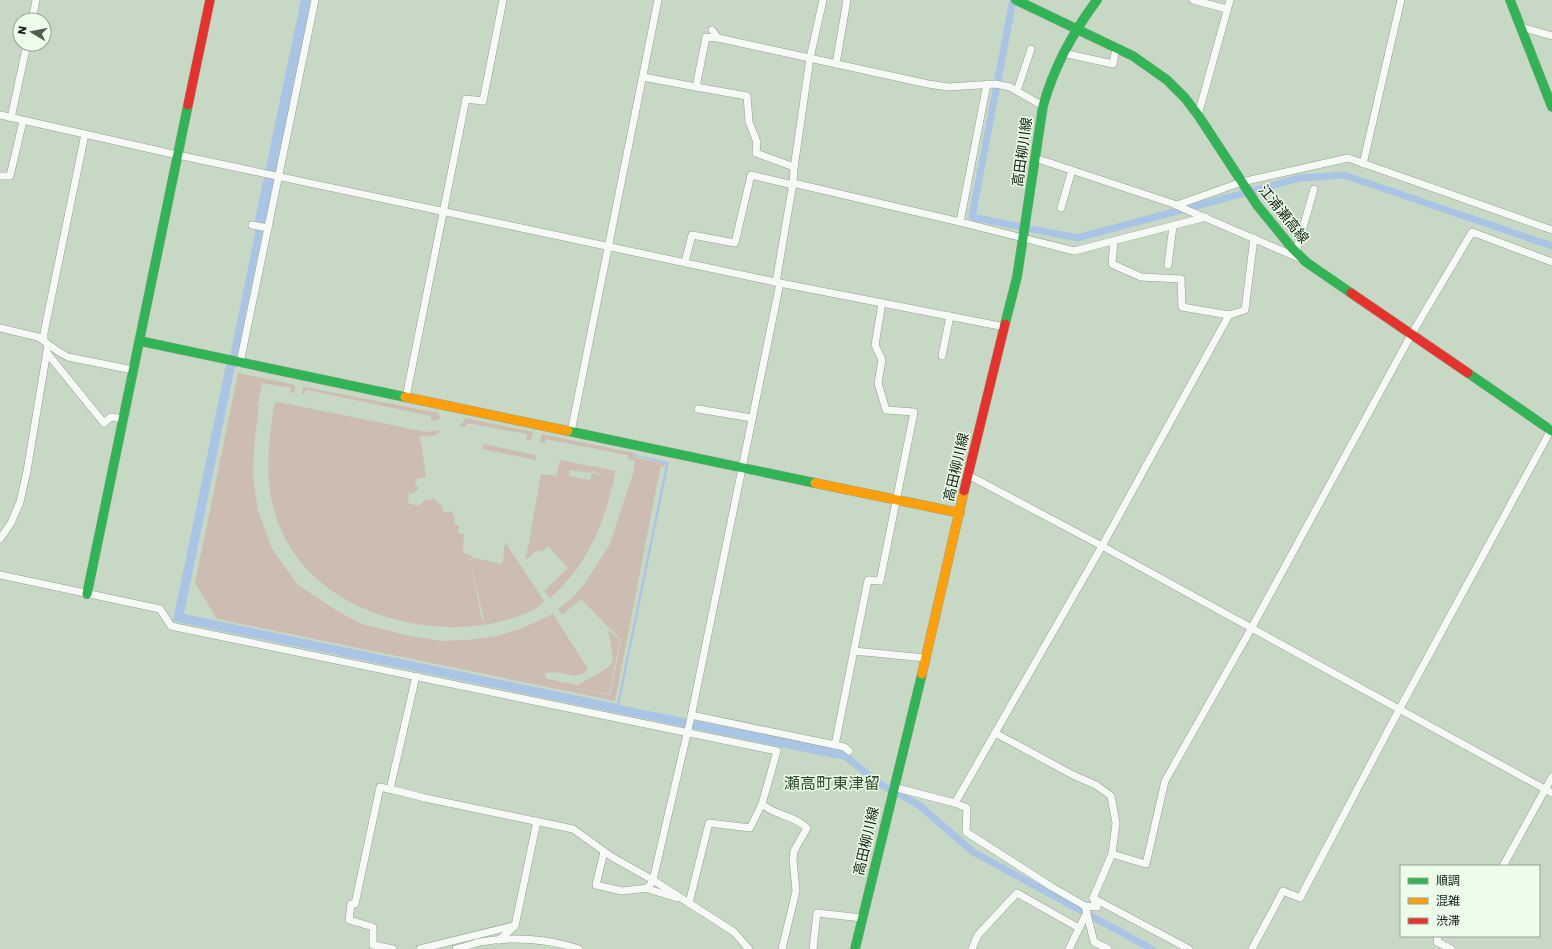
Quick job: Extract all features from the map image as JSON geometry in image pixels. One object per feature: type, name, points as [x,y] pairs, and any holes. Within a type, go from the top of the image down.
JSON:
[{"type":"main road","points":[[87,594],[210,0]]},
{"type":"main road","name":"江浦瀬高線","points":[[1016,0],[1133,56],[1167,80],[1185,98],[1198,115],[1257,205],[1279,233],[1306,262],[1552,430]]},
{"type":"main road","name":"高田柳川線","points":[[855,949],[968,475],[1005,327],[1024,237],[1043,106],[1049,84],[1063,53],[1097,0]]},
{"type":"main road","points":[[1510,0],[1552,107]]},
{"type":"main road","points":[[140,340],[225,360],[406,396],[960,513]]},
{"type":"street","points":[[34,12],[36,0]]},
{"type":"street","points":[[239,362],[266,227],[315,0]]},
{"type":"street","points":[[406,396],[466,99],[483,101],[503,0]]},
{"type":"street","points":[[571,432],[658,0]]},
{"type":"street","points":[[604,852],[596,885],[622,891],[648,888],[653,880],[691,716],[752,418],[778,282],[810,58],[823,0]]},
{"type":"street","points":[[836,64],[847,0]]},
{"type":"street","points":[[1193,0],[1227,9]]},
{"type":"street","points":[[1198,115],[1230,0]]},
{"type":"street","points":[[1363,164],[1401,0]]},
{"type":"street","points":[[1521,27],[1552,36]]},
{"type":"street","points":[[712,30],[718,38]]},
{"type":"street","points":[[696,87],[706,37],[718,38],[948,87],[985,84],[1010,87],[1043,106]]},
{"type":"street","points":[[1063,53],[1113,64],[1116,48]]},
{"type":"street","points":[[1017,91],[1031,49]]},
{"type":"street","points":[[11,118],[25,52]]},
{"type":"street","points":[[643,77],[747,96],[749,122],[757,142],[756,153],[794,167]]},
{"type":"street","points":[[960,222],[985,84]]},
{"type":"street","points":[[0,115],[178,155],[778,282],[1005,327]]},
{"type":"street","points":[[0,176],[10,176],[23,121]]},
{"type":"street","points":[[0,539],[11,523],[20,502],[27,471],[47,353],[44,333],[85,134]]},
{"type":"street","points":[[1035,158],[1174,204],[1306,262]]},
{"type":"street","points":[[1174,204],[1244,184],[1348,158],[1552,230]]},
{"type":"street","points":[[1061,208],[1072,170]]},
{"type":"street","points":[[685,262],[692,235],[736,243],[751,175],[1024,237],[1074,251],[1174,226],[1203,216]]},
{"type":"street","points":[[1296,252],[1314,190]]},
{"type":"street","points":[[254,225],[266,227]]},
{"type":"street","points":[[1168,266],[1174,226]]},
{"type":"street","points":[[1112,854],[1146,864],[1165,781],[1251,629],[1411,335],[1472,232],[1552,262]]},
{"type":"street","points":[[1114,241],[1112,264],[1141,277],[1180,279],[1182,307],[1229,315],[1245,310],[1254,238]]},
{"type":"street","points":[[835,745],[868,580],[880,581],[914,412],[886,410],[878,383],[882,360],[875,346],[882,303]]},
{"type":"street","points":[[955,803],[1102,546],[1229,315]]},
{"type":"street","points":[[942,356],[950,316]]},
{"type":"street","points":[[0,328],[31,334],[68,357],[133,370]]},
{"type":"street","points":[[47,353],[104,423],[111,417],[123,419]]},
{"type":"street","points":[[698,409],[752,418]]},
{"type":"street","points":[[1252,949],[1283,891],[1300,898],[1399,710],[1552,430]]},
{"type":"street","points":[[968,475],[1102,546],[1549,792]]},
{"type":"street","points":[[0,575],[160,608],[171,626],[777,751],[762,804],[750,828],[709,823],[687,902]]},
{"type":"street","points":[[854,651],[925,658]]},
{"type":"street","points":[[393,790],[390,789],[416,676]]},
{"type":"street","points":[[691,716],[835,745],[844,747],[849,751]]},
{"type":"street","points":[[893,787],[955,803],[967,808],[966,832],[1086,909],[1097,907],[1094,898],[1112,854],[1116,823],[1111,796],[1096,785],[1073,775],[995,733]]},
{"type":"street","points":[[1504,865],[1549,792],[1552,777]]},
{"type":"street","points":[[393,949],[373,946],[373,927],[349,920],[351,904],[355,904],[380,787],[573,829],[604,852],[653,880],[736,934],[745,948]]},
{"type":"street","points":[[762,804],[771,810],[798,820],[807,828],[794,851],[793,860],[796,891],[782,949]]},
{"type":"street","points":[[499,940],[515,926],[537,821]]},
{"type":"street","points":[[645,888],[687,902]]},
{"type":"street","points":[[972,949],[978,935],[1017,893],[1079,928]]},
{"type":"street","points":[[1094,898],[1189,949]]},
{"type":"street","points":[[1069,949],[1086,909]]},
{"type":"street","points":[[1086,909],[1094,942],[1108,949]]},
{"type":"street","points":[[812,949],[817,913],[862,918]]},
{"type":"street","points":[[420,949],[515,926]]},
{"type":"street","points":[[1438,937],[1437,942],[1451,949]]},
{"type":"street","points":[[456,949],[480,942],[499,940],[537,941],[579,949]]},
{"type":"shaded area","points":[[238,373],[295,385],[294,393],[290,392],[291,388],[262,383],[258,404],[249,404],[259,405],[254,447],[253,476],[258,511],[272,549],[298,585],[337,611],[362,624],[410,636],[441,641],[493,637],[520,629],[553,614],[588,669],[584,673],[578,675],[555,672],[544,674],[547,679],[578,685],[609,667],[613,659],[608,630],[620,640],[609,694],[575,688],[610,695],[621,640],[581,599],[562,615],[558,609],[571,599],[583,586],[610,544],[633,474],[635,461],[628,459],[628,455],[545,439],[545,443],[540,442],[542,434],[634,453],[634,457],[665,464],[664,467],[657,465],[661,467],[615,701],[217,619],[195,583]]},
{"type":"shaded area","points":[[303,387],[438,413],[440,417],[435,421],[431,421],[431,416],[307,390],[304,394],[302,394]]},
{"type":"shaded area","points":[[278,402],[426,432],[439,430],[440,431],[434,436],[420,436],[419,441],[421,441],[426,477],[416,479],[415,485],[419,488],[413,494],[409,494],[408,503],[418,506],[425,500],[434,499],[441,505],[444,513],[453,511],[453,516],[455,516],[454,524],[459,526],[458,533],[464,534],[463,553],[473,556],[473,558],[468,558],[470,560],[475,558],[501,564],[503,561],[505,542],[544,601],[541,605],[532,611],[511,619],[478,626],[448,627],[418,624],[388,617],[359,606],[333,591],[310,573],[292,550],[275,515],[271,498],[268,462],[274,406],[275,403]],"holes":[[[470,560],[484,620],[482,621]]]},
{"type":"shaded area","points":[[465,418],[533,432],[531,440],[526,440],[527,434],[467,423],[466,427],[460,426]]},
{"type":"shaded area","points":[[484,444],[535,455],[536,460],[482,449]]},
{"type":"shaded area","points":[[560,460],[615,471],[606,509],[593,542],[575,571],[550,598],[544,591],[568,568],[548,546],[541,552],[538,550],[525,560],[529,543],[531,542],[529,542],[541,474],[556,476]],"holes":[[[570,470],[591,473],[592,471],[606,476],[592,473],[590,480],[569,476]]]},
{"type":"water","points":[[301,0],[311,0],[266,218],[262,230],[255,229],[256,215]]},
{"type":"water","points":[[228,355],[237,356],[184,614],[617,704],[666,464],[634,456],[634,453],[636,455],[669,462],[619,705],[841,750],[850,756],[848,760],[173,621]]},
{"type":"waterway","points":[[1013,0],[972,217],[1077,238],[1300,178],[1344,175],[1552,246]]},
{"type":"waterway","points":[[232,364],[261,222]]},
{"type":"waterway","points":[[842,754],[882,785],[919,805],[973,852],[1152,949]]},
{"type":"traffic: fast","points":[[1016,0],[1133,56],[1167,80],[1185,98],[1198,115],[1257,205],[1292,248],[1306,262],[1351,293]]},
{"type":"traffic: fast","points":[[1005,324],[1017,277],[1043,106],[1047,92],[1065,50],[1097,0]]},
{"type":"traffic: fast","points":[[1510,0],[1552,107]]},
{"type":"traffic: fast","points":[[87,594],[188,105]]},
{"type":"traffic: fast","points":[[140,341],[405,397]]},
{"type":"traffic: fast","points":[[1468,373],[1552,431]]},
{"type":"traffic: fast","points":[[568,431],[815,483]]},
{"type":"traffic: fast","points":[[855,949],[922,674]]},
{"type":"traffic: slow","points":[[405,397],[568,431]]},
{"type":"traffic: slow","points":[[815,483],[960,513]]},
{"type":"traffic: slow","points":[[922,674],[964,491]]},
{"type":"traffic: jam","points":[[188,105],[210,0]]},
{"type":"traffic: jam","points":[[1351,293],[1468,373]]},
{"type":"traffic: jam","points":[[964,491],[1005,324]]},
{"type":"district","name":"瀬高町東津留","points":[[832,783]]}]
